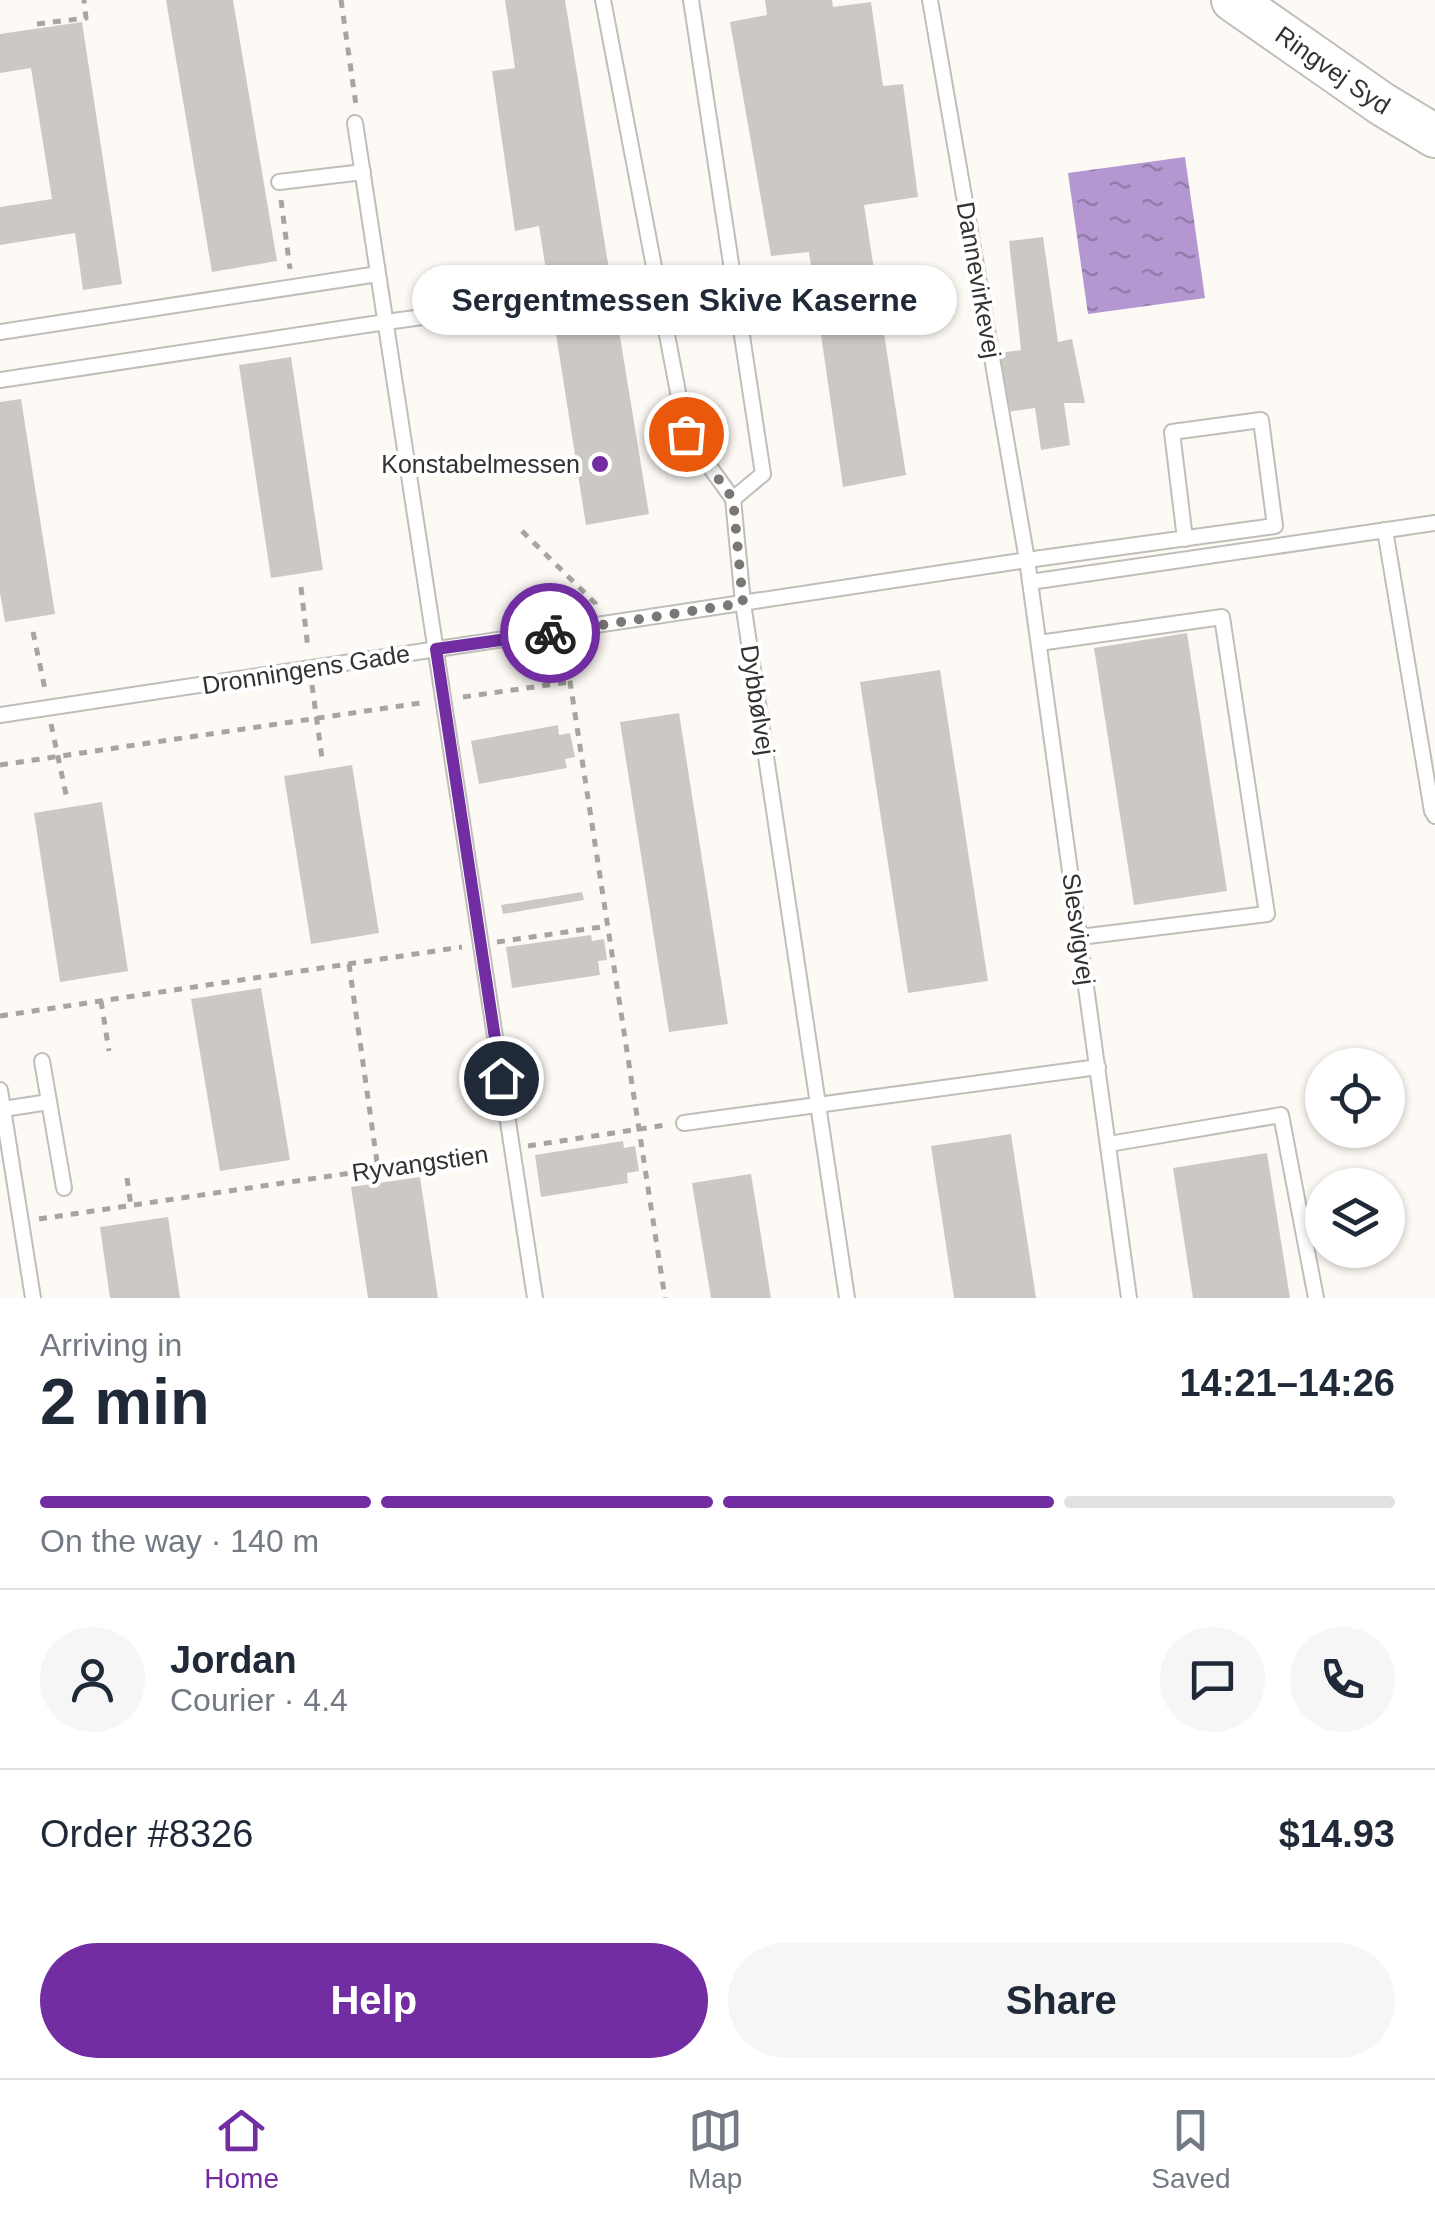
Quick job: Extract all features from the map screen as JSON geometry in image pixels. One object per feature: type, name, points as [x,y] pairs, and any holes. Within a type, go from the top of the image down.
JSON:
[{"type":"main road","name":"Ringvej Syd","points":[[1234,0],[1382,104],[1435,136]]},
{"type":"lane","points":[[603,0],[686,434],[733,499],[763,474],[690,0]]},
{"type":"lane","name":"Dannevirkevej","points":[[930,0],[1028,560]]},
{"type":"lane","points":[[356,123],[535,1298]]},
{"type":"lane","points":[[279,182],[363,172]]},
{"type":"lane","points":[[0,332],[378,274]]},
{"type":"lane","points":[[0,380],[532,302]]},
{"type":"lane","name":"Dronningens Gade","points":[[0,715],[1275,526],[1261,420],[1172,432],[1186,538]]},
{"type":"lane","name":"Dybbølvej","points":[[733,499],[743,603],[847,1298]]},
{"type":"lane","points":[[1030,582],[1435,523]]},
{"type":"lane","points":[[1384,530],[1435,816]]},
{"type":"lane","name":"Slesvigvej","points":[[1028,560],[1130,1298]]},
{"type":"lane","points":[[1039,643],[1222,618],[1267,914],[1080,937]]},
{"type":"lane","points":[[42,1061],[64,1188]]},
{"type":"lane","points":[[684,1123],[1098,1066]]},
{"type":"lane","points":[[0,1090],[33,1298]]},
{"type":"lane","points":[[3,1110],[49,1102]]},
{"type":"lane","points":[[1108,1144],[1281,1115],[1316,1298]]},
{"type":"path","points":[[37,24],[86,18],[84,0]]},
{"type":"path","points":[[341,0],[356,123]]},
{"type":"path","points":[[279,182],[292,288]]},
{"type":"path","points":[[522,531],[594,603],[602,625]]},
{"type":"path","points":[[562,632],[665,1298]]},
{"type":"path","points":[[0,765],[569,682]]},
{"type":"path","points":[[580,811],[590,810]]},
{"type":"path","points":[[0,1016],[608,926]]},
{"type":"path","points":[[349,964],[378,1169]]},
{"type":"path","points":[[101,1002],[109,1050]]},
{"type":"path","name":"Ryvangstien","points":[[21,1222],[684,1123]]},
{"type":"path","points":[[127,1178],[131,1206]]},
{"type":"path","points":[[646,1232],[654,1230]]},
{"type":"water","points":[[1185,157],[1205,298],[1088,314],[1068,173]]},
{"type":"building","points":[[166,0],[233,0],[277,261],[212,272]]},
{"type":"building","points":[[505,0],[565,0],[649,514],[586,525],[539,226],[515,231],[492,71],[515,68]]},
{"type":"building","points":[[765,0],[832,0],[833,7],[871,2],[883,86],[903,84],[918,197],[864,205],[906,475],[843,487],[809,252],[771,256],[730,22],[767,15]]},
{"type":"building","points":[[82,22],[122,284],[83,290],[75,233],[0,245],[0,207],[52,199],[31,68],[0,73],[0,34]]},
{"type":"building","points":[[1043,237],[1058,342],[1072,339],[1085,403],[1064,403],[1070,445],[1041,450],[1035,408],[1007,412],[999,353],[1021,350],[1009,241]]},
{"type":"building","points":[[291,357],[323,570],[271,578],[239,365]]},
{"type":"building","points":[[21,399],[55,614],[5,622],[0,593],[0,402]]},
{"type":"building","points":[[1187,633],[1227,891],[1134,905],[1094,648]]},
{"type":"building","points":[[940,670],[988,981],[908,993],[860,682]]},
{"type":"building","points":[[679,713],[728,1024],[669,1032],[620,722]]},
{"type":"building","points":[[558,725],[559,735],[570,733],[575,757],[565,759],[567,768],[479,784],[471,741]]},
{"type":"building","points":[[352,765],[379,933],[311,944],[284,776]]},
{"type":"building","points":[[102,802],[128,971],[60,982],[34,813]]},
{"type":"building","points":[[582,892],[584,900],[503,914],[501,905]]},
{"type":"building","points":[[591,935],[592,941],[604,939],[607,960],[598,961],[600,975],[512,988],[506,947]]},
{"type":"building","points":[[261,988],[290,1160],[220,1171],[191,999]]},
{"type":"building","points":[[1011,1134],[1036,1298],[954,1298],[931,1146]]},
{"type":"building","points":[[623,1141],[624,1148],[635,1146],[639,1171],[627,1173],[628,1183],[541,1197],[535,1155]]},
{"type":"building","points":[[1267,1153],[1290,1298],[1193,1298],[1173,1168]]},
{"type":"building","points":[[751,1174],[771,1298],[711,1298],[692,1183]]},
{"type":"building","points":[[420,1177],[438,1298],[368,1298],[351,1187]]},
{"type":"building","points":[[168,1217],[180,1298],[110,1298],[100,1227]]},
{"type":"way so far","points":[[550,633],[743,603],[733,499],[686,434]]},
{"type":"place","name":"Sergentmessen Skive Kaserne","points":[[686,434]]},
{"type":"place","name":"Konstabelmessen","points":[[600,464]]},
{"type":"route","points":[[501,1078],[436,649],[550,633]]}]
